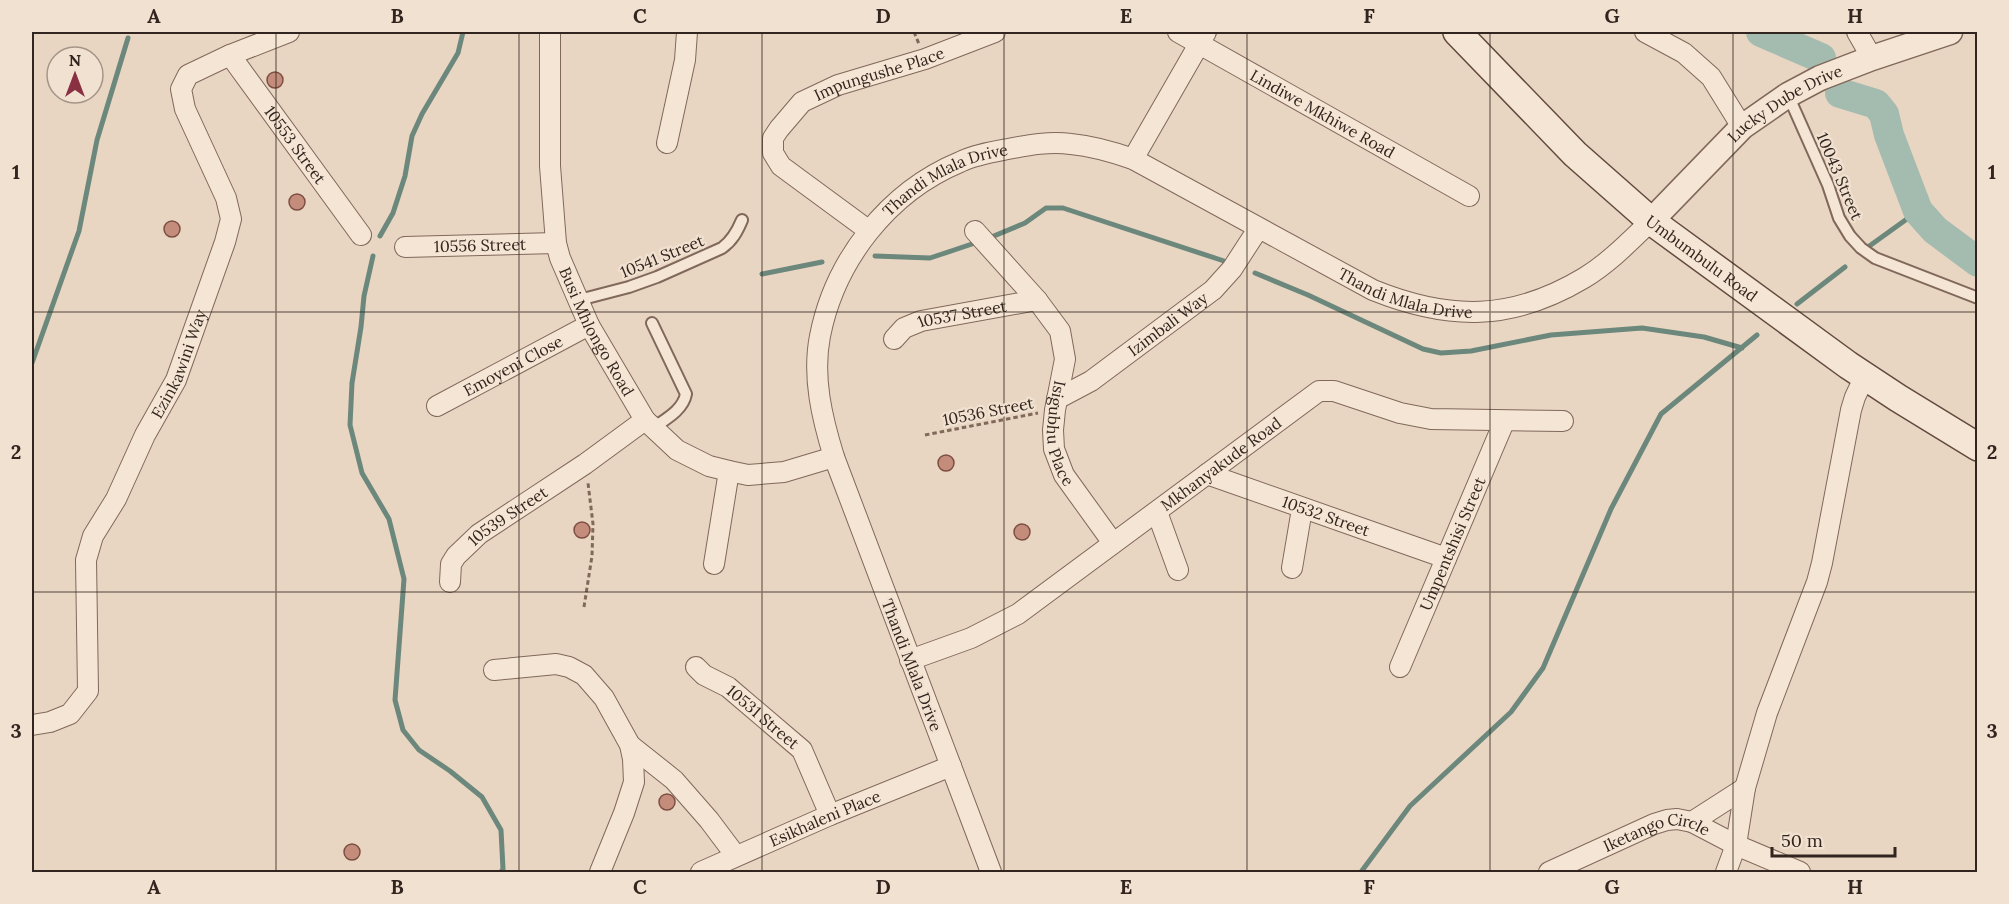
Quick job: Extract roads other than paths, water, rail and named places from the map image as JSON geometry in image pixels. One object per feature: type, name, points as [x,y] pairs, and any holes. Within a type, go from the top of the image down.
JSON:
[{"type":"main road","name":"Umbumbulu Road","points":[[1457,32],[1575,154],[1651,221],[1865,376],[1977,447]]},
{"type":"street","name":"Ezinkawini Way","points":[[32,725],[50,722],[70,714],[88,691],[87,560],[93,536],[116,499],[146,435],[176,380],[231,219],[226,198],[185,109],[181,89],[188,75],[230,55],[289,32]]},
{"type":"street","name":"Busi Mhlongo Road","points":[[550,32],[550,166],[556,243],[567,277],[589,325],[649,424],[677,450],[693,459],[748,475],[766,475],[811,465],[834,456]]},
{"type":"street","points":[[667,143],[682,76],[687,32]]},
{"type":"street","name":"Impungushe Place","points":[[868,230],[781,166],[773,153],[773,138],[802,102],[826,89],[925,59],[995,32]]},
{"type":"street","name":"Lindiwe Mkhiwe Road","points":[[1178,32],[1203,37],[1469,196]]},
{"type":"street","points":[[1645,32],[1684,53],[1711,77],[1742,127]]},
{"type":"street","points":[[1857,32],[1872,58]]},
{"type":"street","name":"Lucky Dube Drive","points":[[1651,221],[1742,127],[1788,95],[1820,78],[1950,32]]},
{"type":"street","points":[[1133,159],[1203,37]]},
{"type":"street","name":"10553 Street","points":[[230,55],[361,235]]},
{"type":"street","name":"Thandi Mlala Drive","points":[[991,873],[834,456],[819,404],[820,337],[830,301],[842,271],[868,230],[930,176],[961,161],[994,151],[1026,145],[1071,144],[1104,150],[1133,159],[1373,290],[1403,302],[1449,312],[1474,313],[1530,304],[1586,278],[1611,259],[1651,221]]},
{"type":"street","name":"Izimbali Way","points":[[1056,404],[1213,290],[1233,269],[1258,229]]},
{"type":"street","name":"Isigubhu Place","points":[[975,231],[1037,300],[1060,331],[1065,359],[1053,430],[1057,461],[1064,475],[1113,543]]},
{"type":"street","name":"10556 Street","points":[[405,248],[556,243]]},
{"type":"street","name":"10537 Street","points":[[894,339],[904,328],[921,321],[1037,300]]},
{"type":"street","name":"Emoyeni Close","points":[[437,406],[589,325]]},
{"type":"street","points":[[1800,873],[1736,845],[1745,788],[1767,713],[1817,582],[1829,533],[1851,410],[1865,376]]},
{"type":"street","name":"Mkhanyakude Road","points":[[910,660],[971,638],[1018,614],[1319,391],[1334,391],[1416,417],[1504,422],[1563,421]]},
{"type":"street","name":"Umpentshisi Street","points":[[1400,667],[1504,422]]},
{"type":"street","name":"10539 Street","points":[[450,582],[451,564],[463,547],[479,534],[649,424]]},
{"type":"street","points":[[714,564],[729,471]]},
{"type":"street","name":"10532 Street","points":[[1207,474],[1446,558]]},
{"type":"street","points":[[1292,568],[1302,509]]},
{"type":"street","points":[[1156,512],[1178,570]]},
{"type":"street","points":[[494,670],[556,664],[569,667],[584,675],[604,698],[630,745],[634,782],[600,873]]},
{"type":"street","name":"10531 Street","points":[[696,667],[708,678],[728,687],[802,750],[830,815]]},
{"type":"street","points":[[630,745],[674,780],[709,820],[736,856]]},
{"type":"street","name":"Esikhaleni Place","points":[[701,873],[830,815],[951,766]]},
{"type":"street","points":[[1692,822],[1745,788]]},
{"type":"street","name":"Iketango Circle","points":[[1549,873],[1667,820],[1692,822],[1736,845],[1726,873]]},
{"type":"lane","name":"10043 Street","points":[[1788,95],[1828,185],[1839,218],[1855,242],[1875,258],[1977,298]]},
{"type":"lane","name":"10541 Street","points":[[579,300],[638,284],[722,248],[735,236],[742,220]]},
{"type":"lane","points":[[649,424],[680,408],[686,394],[652,322]]},
{"type":"waterway","points":[[380,236],[393,213],[405,176],[412,136],[422,114],[458,53],[463,32]]},
{"type":"waterway","points":[[1761,32],[1821,58]]},
{"type":"waterway","points":[[32,363],[79,231],[97,140],[128,38]]},
{"type":"waterway","points":[[1840,93],[1876,104],[1884,114],[1889,135],[1918,211],[1935,230],[1978,262]]},
{"type":"waterway","points":[[989,238],[1025,223],[1046,208],[1063,208],[1224,261]]},
{"type":"waterway","points":[[1868,247],[1918,211]]},
{"type":"waterway","points":[[875,256],[930,258],[975,243]]},
{"type":"waterway","points":[[373,256],[364,296],[352,383],[350,425],[362,473],[389,519],[404,579],[395,700],[403,730],[419,750],[482,797],[501,830],[503,869],[501,872]]},
{"type":"waterway","points":[[762,274],[822,262]]},
{"type":"waterway","points":[[1797,304],[1845,267]]},
{"type":"waterway","points":[[1255,273],[1308,295],[1423,349],[1441,353],[1471,351],[1551,335],[1642,328],[1704,337],[1742,348]]},
{"type":"waterway","points":[[1361,872],[1410,806],[1511,712],[1543,668],[1611,509],[1661,414],[1757,335]]}]
